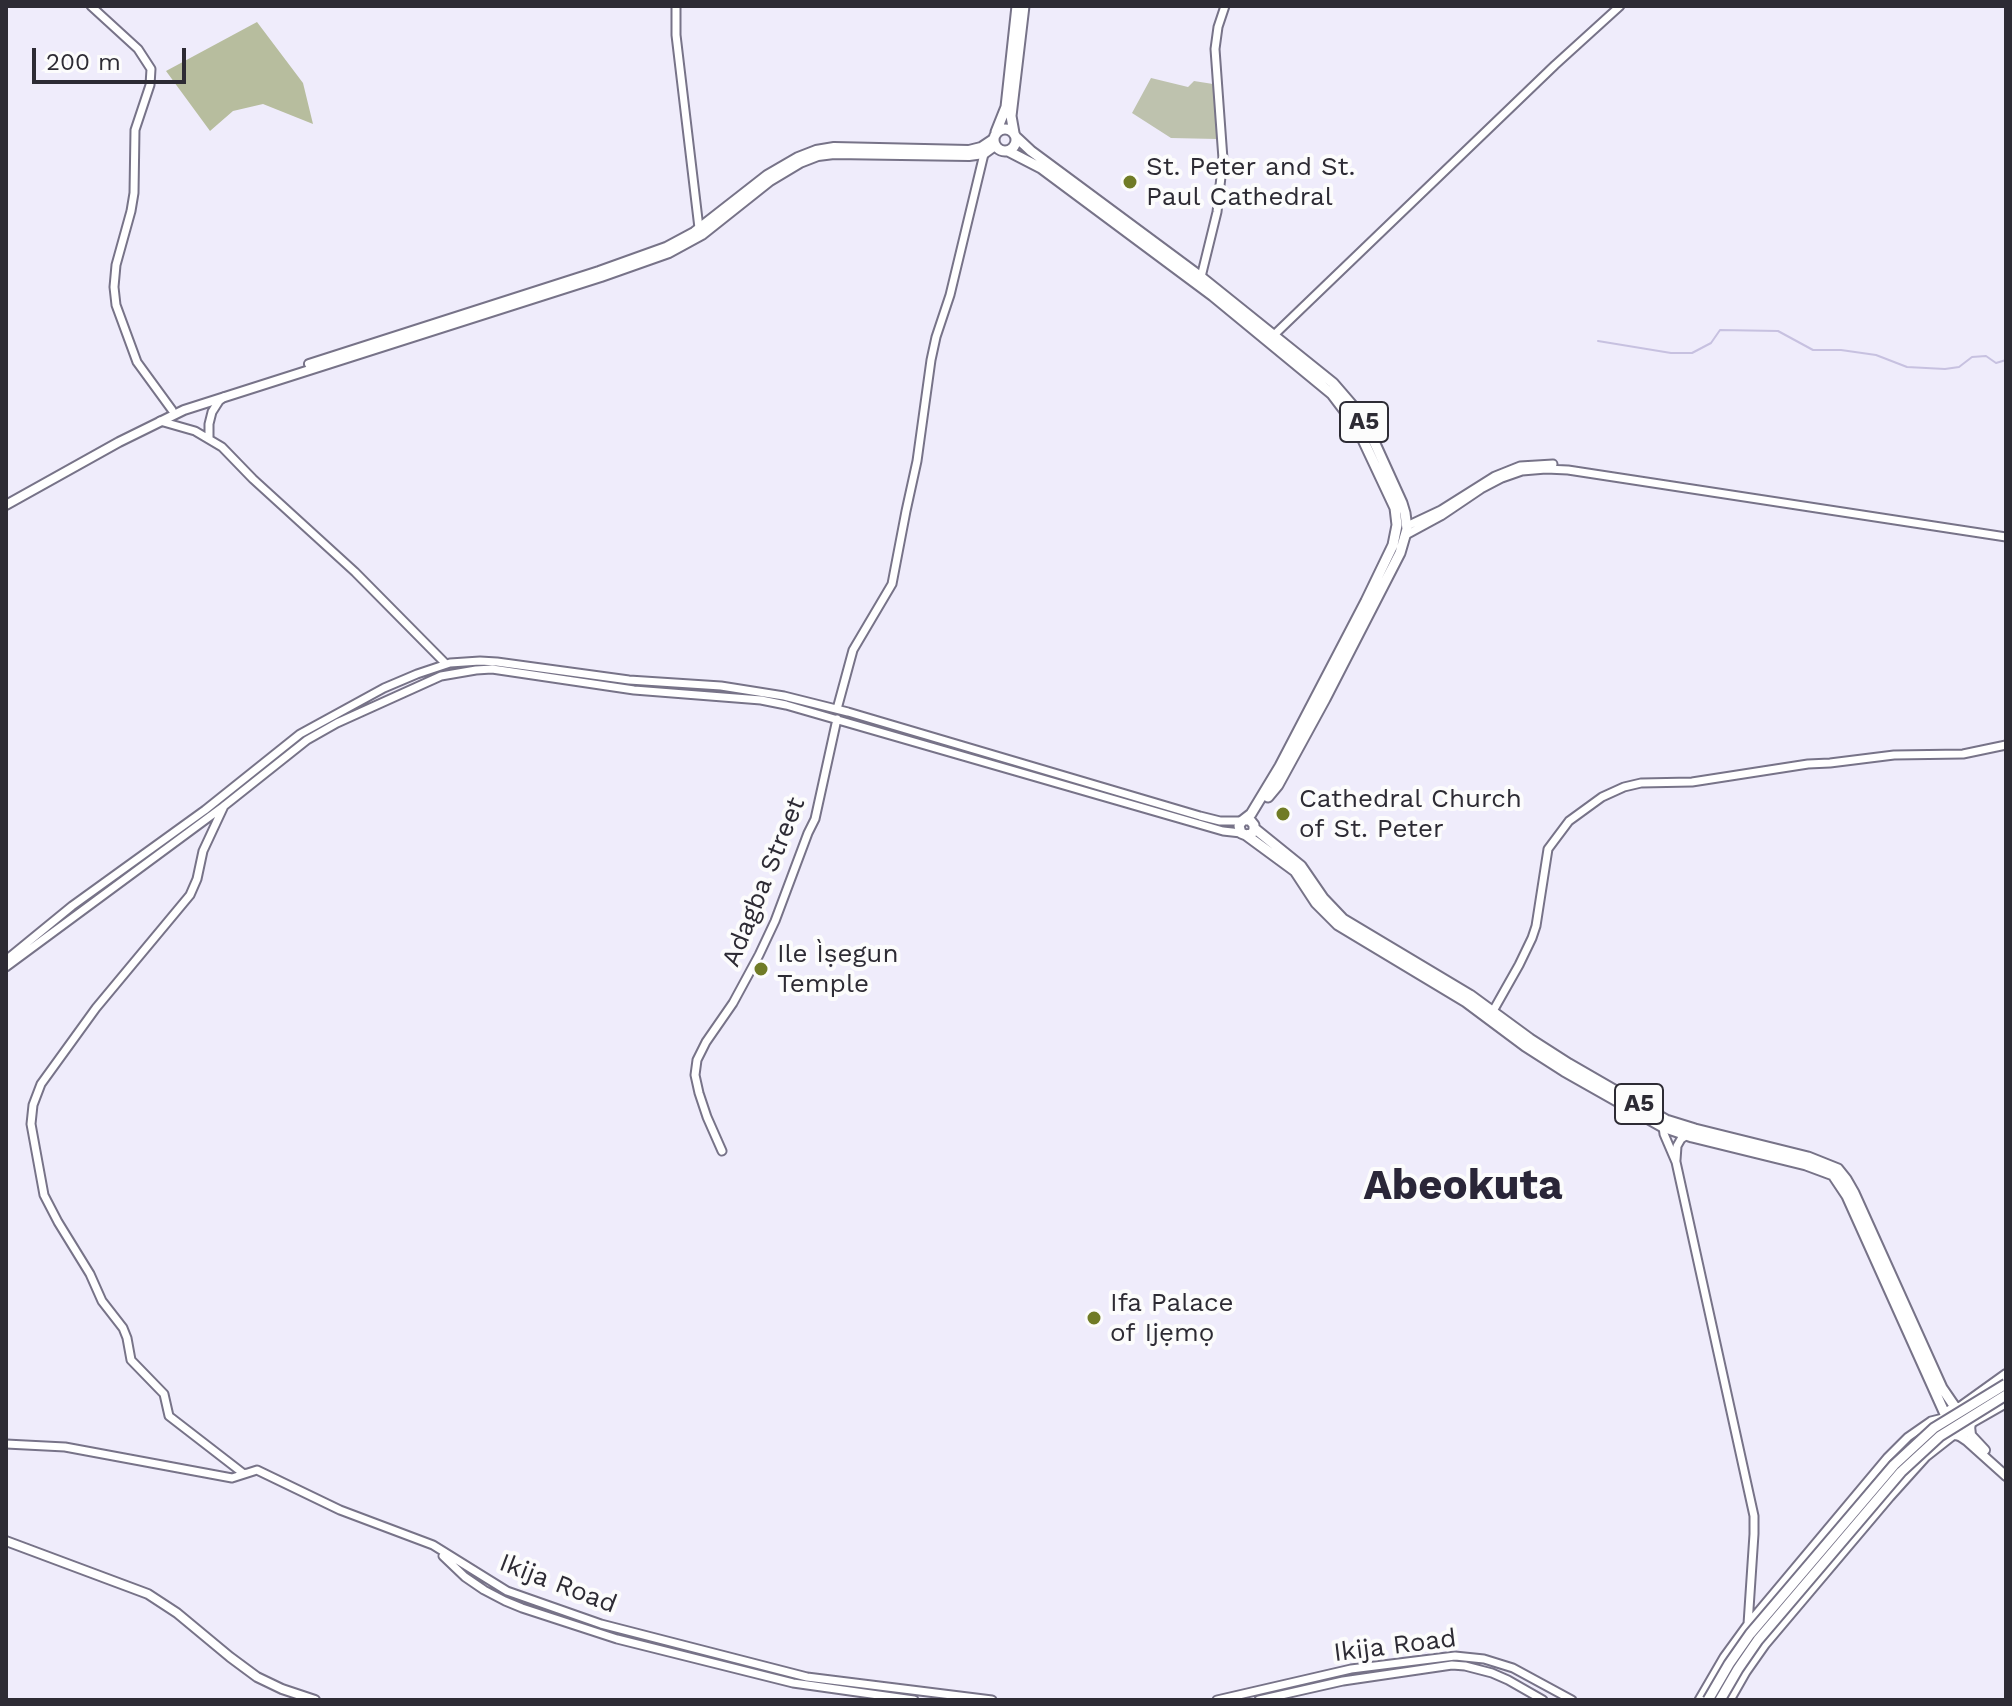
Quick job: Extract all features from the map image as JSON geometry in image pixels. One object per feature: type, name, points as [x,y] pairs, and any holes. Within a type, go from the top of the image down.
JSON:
[{"type":"highway","points":[[1017,6],[1006,107],[995,139],[1001,151],[1008,151],[1015,145],[1011,116],[1024,6]]},
{"type":"highway","points":[[995,139],[1000,130],[1007,129],[1015,135]]},
{"type":"highway","name":"A5","points":[[1015,135],[1031,151],[1275,334],[1333,383],[1358,412],[1405,513],[1406,531],[1394,566],[1370,603],[1280,766],[1251,814],[1243,821]]},
{"type":"highway","name":"A5","points":[[1008,151],[1041,168],[1213,296],[1317,381],[1344,408],[1366,443],[1396,516],[1393,545],[1370,603],[1278,785],[1258,811],[1249,830]]},
{"type":"highway","points":[[1243,821],[1250,820],[1249,830]]},
{"type":"highway","name":"A5","points":[[1249,830],[1301,866],[1323,898],[1343,919],[1449,982],[1569,1064],[1666,1120],[1808,1157],[1838,1169],[1854,1193],[1942,1388],[1958,1407]]},
{"type":"highway","name":"A5","points":[[1249,830],[1295,871],[1316,903],[1338,925],[1466,1002],[1564,1071],[1663,1127],[1833,1175],[1847,1196],[1944,1416]]},
{"type":"highway","points":[[1708,1700],[1750,1634],[1894,1465],[1934,1428],[2006,1384]]},
{"type":"highway","points":[[1720,1700],[1758,1640],[1901,1472],[1940,1436],[2006,1395]]},
{"type":"highway","points":[[1958,1407],[1968,1412],[1970,1424],[1965,1433],[1956,1435],[1944,1427],[1944,1416],[1947,1411],[1958,1407]]},
{"type":"main road","points":[[6,502],[116,437],[172,410],[666,247],[699,228],[767,175],[816,150],[834,147],[969,150],[995,139]]},
{"type":"main road","points":[[6,502],[184,410],[669,253],[702,235],[770,181],[818,156],[969,156],[984,154],[995,139]]},
{"type":"main road","points":[[1958,1407],[2006,1374]]},
{"type":"main road","points":[[2006,1403],[1970,1424],[1971,1435],[2006,1470]]},
{"type":"main road","points":[[1956,1435],[2006,1476]]},
{"type":"main road","points":[[6,1544],[146,1598],[175,1617],[246,1675],[267,1688],[298,1700]]},
{"type":"main road","points":[[6,1544],[148,1594],[177,1613],[257,1677],[315,1700]]},
{"type":"street","points":[[91,6],[138,49],[151,69],[150,85],[135,130],[134,193],[116,265],[114,287],[116,305],[137,362],[172,410]]},
{"type":"street","points":[[676,6],[676,35],[699,228]]},
{"type":"street","points":[[1201,277],[1217,212],[1223,169],[1215,49],[1225,6]]},
{"type":"street","points":[[1275,334],[1620,6]]},
{"type":"street","points":[[837,709],[853,650],[892,584],[919,449],[931,360],[984,154]]},
{"type":"street","points":[[209,438],[212,412],[226,396]]},
{"type":"street","points":[[160,421],[181,426],[222,447],[331,549],[446,664]]},
{"type":"street","points":[[1406,531],[1441,516],[1502,478],[1522,471],[1546,469],[2006,535]]},
{"type":"street","points":[[6,967],[224,806],[300,734],[384,688],[446,664],[489,661],[629,680],[721,686],[784,696],[1200,816],[1220,821],[1243,821]]},
{"type":"street","points":[[6,960],[72,906],[307,740],[337,723],[441,676],[492,669],[634,690],[761,700],[837,719],[1223,831],[1249,830]]},
{"type":"street","name":"Adagba Street","points":[[722,1151],[707,1117],[695,1075],[697,1060],[701,1049],[733,1003],[775,921],[815,819],[837,719]]},
{"type":"street","points":[[1493,1011],[1532,938],[1548,849],[1569,821],[1602,797],[1641,783],[1692,782],[1808,764],[1894,755],[1963,754],[2006,745]]},
{"type":"street","points":[[224,806],[203,851],[190,895],[96,1008],[36,1095],[31,1124],[44,1195],[90,1274],[102,1301],[123,1328],[131,1360],[164,1394],[169,1416],[244,1474],[257,1470],[340,1510],[433,1545]]},
{"type":"street","name":"A5","points":[[1663,1127],[1676,1162]]},
{"type":"street","name":"A5","points":[[1676,1162],[1677,1146],[1687,1135]]},
{"type":"street","points":[[1676,1162],[1754,1516],[1748,1624]]},
{"type":"street","points":[[1699,1700],[1748,1624],[1887,1458],[1908,1437],[1944,1416]]},
{"type":"street","points":[[1730,1700],[1765,1645],[1890,1497],[1926,1457],[1956,1435]]},
{"type":"street","points":[[6,1444],[65,1447],[232,1478],[257,1470]]},
{"type":"street","name":"Ikija Road","points":[[433,1545],[465,1577],[484,1590],[522,1608],[617,1639],[793,1683],[914,1700]]},
{"type":"street","name":"Ikija Road","points":[[433,1545],[507,1591],[601,1624],[807,1677],[992,1700]]},
{"type":"street","name":"Ikija Road","points":[[1217,1700],[1351,1669],[1455,1656],[1484,1659],[1513,1668],[1572,1700]]},
{"type":"street","name":"Ikija Road","points":[[1259,1700],[1343,1681],[1452,1665],[1492,1673],[1543,1700]]},
{"type":"green space","points":[[257,22],[303,83],[313,124],[263,104],[233,111],[210,131],[166,71]]},
{"type":"green space","points":[[1151,78],[1188,87],[1194,81],[1213,84],[1217,139],[1171,138],[1132,113]]},
{"type":"waterway","points":[[1598,341],[1671,353],[1692,353],[1711,343],[1720,330],[1778,331],[1813,350],[1876,355],[1907,367],[1945,369],[1959,367],[1972,357],[1986,356],[1996,363],[2006,360]]},
{"type":"place","name":"St. Peter and St. Paul Cathedral","points":[[1130,182]]},
{"type":"place","name":"Cathedral Church of St. Peter","points":[[1283,814]]},
{"type":"place","name":"Ile Ìṣegun Temple","points":[[761,969]]},
{"type":"place","name":"Ifa Palace of Ijẹmọ","points":[[1094,1318]]},
{"type":"district","name":"Abeokuta","points":[[1463,1187]]}]
